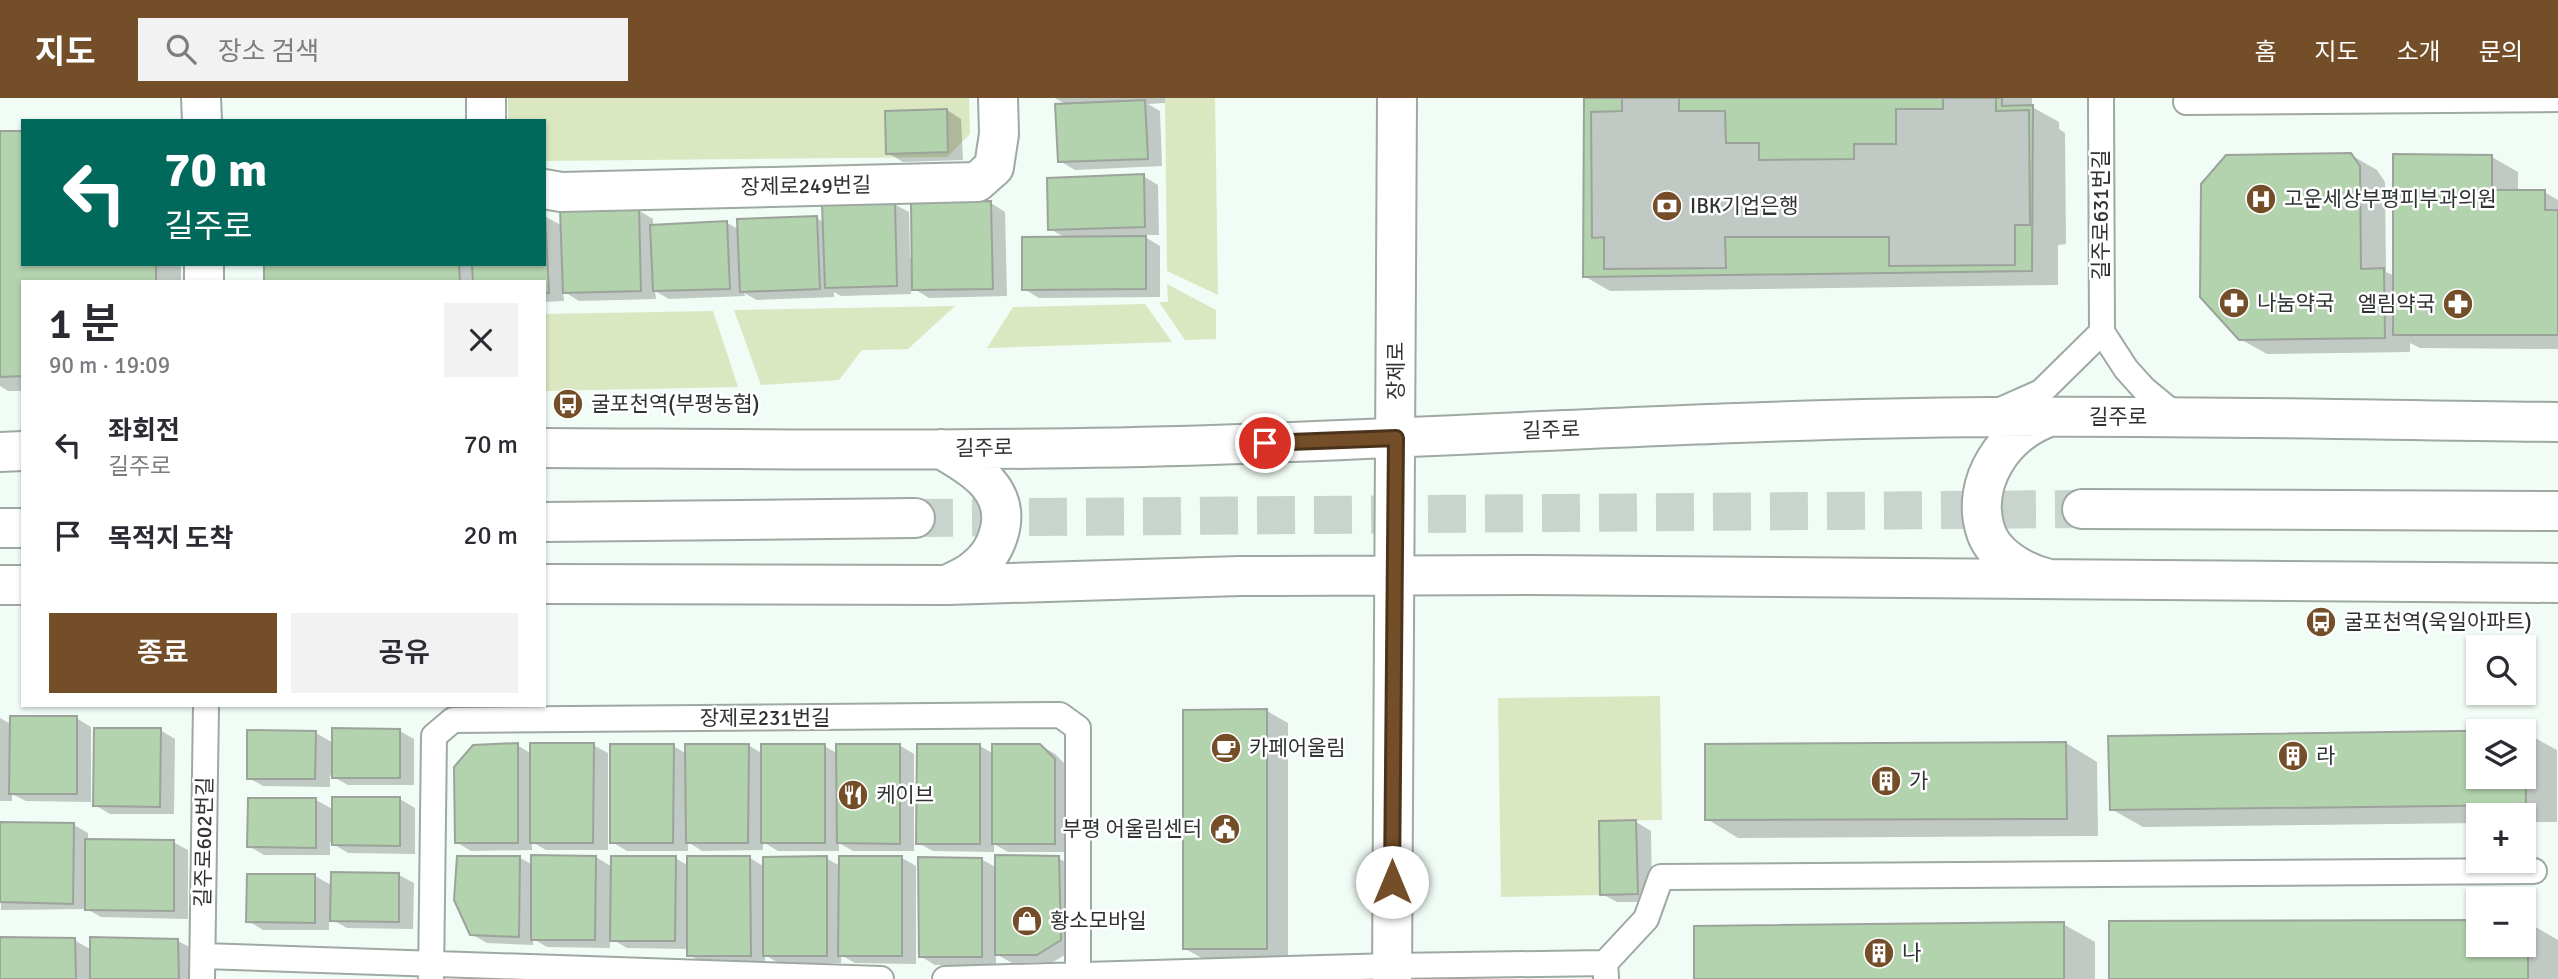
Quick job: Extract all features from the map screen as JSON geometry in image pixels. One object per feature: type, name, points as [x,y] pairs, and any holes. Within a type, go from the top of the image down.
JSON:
[{"type":"main road","points":[[201,98],[202,119]]},
{"type":"main road","points":[[485,119],[486,98]]},
{"type":"main road","name":"장제로249번길","points":[[546,189],[561,192],[977,182],[994,167],[999,134],[998,98]]},
{"type":"main road","name":"장제로","points":[[1392,972],[1397,98]]},
{"type":"main road","points":[[2051,416],[2020,430],[2002,449],[1986,482],[1983,509],[1985,530],[2000,553],[2022,569],[2053,580]]},
{"type":"main road","name":"길주로","points":[[546,448],[941,449],[1211,445],[1535,430],[2051,416],[2558,422]]},
{"type":"main road","points":[[941,449],[966,463],[981,476],[993,489],[1001,505],[1001,524],[993,552],[974,570],[947,585]]},
{"type":"main road","points":[[0,452],[21,451]]},
{"type":"main road","points":[[2082,509],[2558,511]]},
{"type":"main road","points":[[546,522],[915,517]]},
{"type":"main road","points":[[0,528],[21,528]]},
{"type":"main road","points":[[546,584],[947,585],[1240,576],[1547,575],[2558,583]]},
{"type":"main road","points":[[0,585],[21,585]]},
{"type":"lane","name":"길주로631번길","points":[[2101,98],[2102,332]]},
{"type":"lane","points":[[2186,102],[2558,99]]},
{"type":"lane","points":[[1986,417],[2041,392],[2102,332],[2126,369],[2144,389],[2178,417]]},
{"type":"lane","name":"길주로602번길","points":[[202,967],[206,707]]},
{"type":"lane","name":"장제로231번길","points":[[432,971],[434,736],[453,720],[1060,715],[1078,727],[1078,977]]},
{"type":"lane","points":[[945,979],[1606,971],[1646,919],[1661,877],[2466,871]]},
{"type":"lane","points":[[202,967],[881,979]]},
{"type":"green space","points":[[508,98],[969,98],[970,134],[947,157],[546,161],[546,119],[508,119]]},
{"type":"green space","points":[[1165,98],[1215,98],[1218,295],[1167,271]]},
{"type":"green space","points":[[1167,284],[1216,310],[1216,339],[1185,340],[1159,302],[1168,302]]},
{"type":"green space","points":[[1145,304],[1172,342],[987,348],[1013,307]]},
{"type":"green space","points":[[955,306],[908,349],[862,350],[839,380],[761,385],[734,310]]},
{"type":"green space","points":[[713,311],[738,387],[546,391],[546,314]]},
{"type":"green space","points":[[1660,696],[1662,820],[1599,821],[1600,895],[1501,897],[1498,698]]},
{"type":"building","points":[[1584,98],[2002,98],[2002,106],[2033,105],[2032,271],[1583,277]]},
{"type":"building","points":[[1622,98],[1679,98],[1679,111],[1725,111],[1726,143],[1759,143],[1759,160],[1854,159],[1854,144],[1896,144],[1896,109],[1943,109],[1943,98],[1996,98],[1996,111],[2029,110],[2030,225],[2015,225],[2015,265],[1889,266],[1889,237],[1725,237],[1726,268],[1604,269],[1604,237],[1592,238],[1591,112],[1622,111]]},
{"type":"building","points":[[1145,100],[1148,159],[1058,162],[1055,104]]},
{"type":"building","points":[[947,109],[948,152],[886,154],[885,111]]},
{"type":"building","points":[[0,131],[21,131],[21,266],[156,266],[156,280],[21,280],[21,376],[0,377]]},
{"type":"building","points":[[2351,153],[2360,166],[2361,269],[2384,268],[2385,338],[2239,340],[2200,297],[2201,184],[2226,155]]},
{"type":"building","points":[[2393,154],[2492,155],[2492,190],[2545,190],[2545,210],[2558,210],[2558,335],[2393,335]]},
{"type":"building","points":[[1144,174],[1145,227],[1048,230],[1047,178]]},
{"type":"building","points":[[991,201],[993,289],[912,290],[911,203]]},
{"type":"building","points":[[895,202],[897,286],[825,288],[822,204]]},
{"type":"building","points":[[639,208],[641,291],[563,293],[560,210]]},
{"type":"building","points":[[817,216],[820,289],[740,292],[737,219]]},
{"type":"building","points":[[727,221],[730,289],[653,291],[650,225]]},
{"type":"building","points":[[546,234],[549,293],[546,293],[546,280],[473,280],[472,266],[546,266]]},
{"type":"building","points":[[1146,236],[1146,289],[1022,290],[1022,237]]},
{"type":"building","points":[[264,266],[459,266],[460,280],[264,280]]},
{"type":"building","name":"부평 어울림센터","points":[[1267,709],[1267,949],[1183,949],[1183,710]]},
{"type":"building","points":[[10,716],[77,716],[77,794],[9,794]]},
{"type":"building","points":[[94,728],[161,728],[160,807],[93,806]]},
{"type":"building","points":[[332,728],[400,729],[400,778],[332,778]]},
{"type":"building","points":[[247,730],[316,731],[315,779],[247,779]]},
{"type":"building","name":"라","points":[[2466,731],[2466,789],[2526,789],[2526,803],[2110,810],[2108,736]]},
{"type":"building","name":"가","points":[[2066,742],[2067,819],[1705,820],[1705,744]]},
{"type":"building","points":[[518,743],[518,843],[455,843],[454,767],[473,745]]},
{"type":"building","points":[[530,743],[594,743],[593,843],[530,843]]},
{"type":"building","points":[[610,744],[674,744],[673,843],[610,843]]},
{"type":"building","points":[[685,744],[749,744],[748,843],[686,843]]},
{"type":"building","points":[[761,744],[825,744],[825,843],[761,843]]},
{"type":"building","points":[[836,744],[900,744],[900,844],[837,843]]},
{"type":"building","points":[[917,744],[980,744],[980,844],[916,844]]},
{"type":"building","points":[[992,744],[1040,744],[1055,759],[1055,844],[992,844]]},
{"type":"building","points":[[332,797],[400,797],[400,846],[332,845]]},
{"type":"building","points":[[248,798],[316,798],[316,848],[247,847]]},
{"type":"building","points":[[1636,820],[1638,894],[1600,895],[1599,821]]},
{"type":"building","points":[[0,822],[74,823],[73,904],[0,902]]},
{"type":"building","points":[[85,839],[174,840],[174,911],[85,910]]},
{"type":"building","points":[[531,855],[596,856],[595,940],[531,940]]},
{"type":"building","points":[[995,855],[1059,856],[1061,940],[1037,955],[995,955]]},
{"type":"building","points":[[457,856],[520,856],[519,937],[470,935],[454,900]]},
{"type":"building","points":[[611,856],[676,856],[675,941],[610,941]]},
{"type":"building","points":[[687,856],[750,856],[751,956],[687,956]]},
{"type":"building","points":[[827,856],[827,956],[763,956],[763,857]]},
{"type":"building","points":[[839,856],[902,856],[902,956],[838,956]]},
{"type":"building","points":[[918,857],[982,858],[982,957],[919,957]]},
{"type":"building","points":[[331,872],[399,873],[399,922],[330,921]]},
{"type":"building","points":[[247,874],[315,874],[315,923],[246,922]]},
{"type":"building","points":[[2466,920],[2466,957],[2528,957],[2528,979],[2109,979],[2109,921]]},
{"type":"building","name":"나","points":[[2064,922],[2064,979],[1694,979],[1694,926]]},
{"type":"building","points":[[0,937],[75,938],[76,979],[0,979]]},
{"type":"building","points":[[90,937],[178,939],[179,979],[90,979]]},
{"type":"tunnel","points":[[915,518],[2082,509]]},
{"type":"place","name":"고운세상부평피부과의원","points":[[2261,199]]},
{"type":"place","name":"IBK기업은행","points":[[1667,206]]},
{"type":"place","name":"나눔약국","points":[[2234,303]]},
{"type":"place","name":"엘림약국","points":[[2458,304]]},
{"type":"place","name":"굴포천역(부평농협)","points":[[568,404]]},
{"type":"place","name":"굴포천역(욱일아파트)","points":[[2321,622]]},
{"type":"place","name":"카페어울림","points":[[1226,748]]},
{"type":"place","name":"라","points":[[2293,756]]},
{"type":"place","name":"가","points":[[1886,781]]},
{"type":"place","name":"케이브","points":[[853,795]]},
{"type":"place","name":"부평 어울림센터","points":[[1225,829]]},
{"type":"place","name":"황소모바일","points":[[1027,921]]},
{"type":"place","name":"나","points":[[1879,953]]},
{"type":"route","points":[[1265,443],[1396,438],[1392,882]]}]
